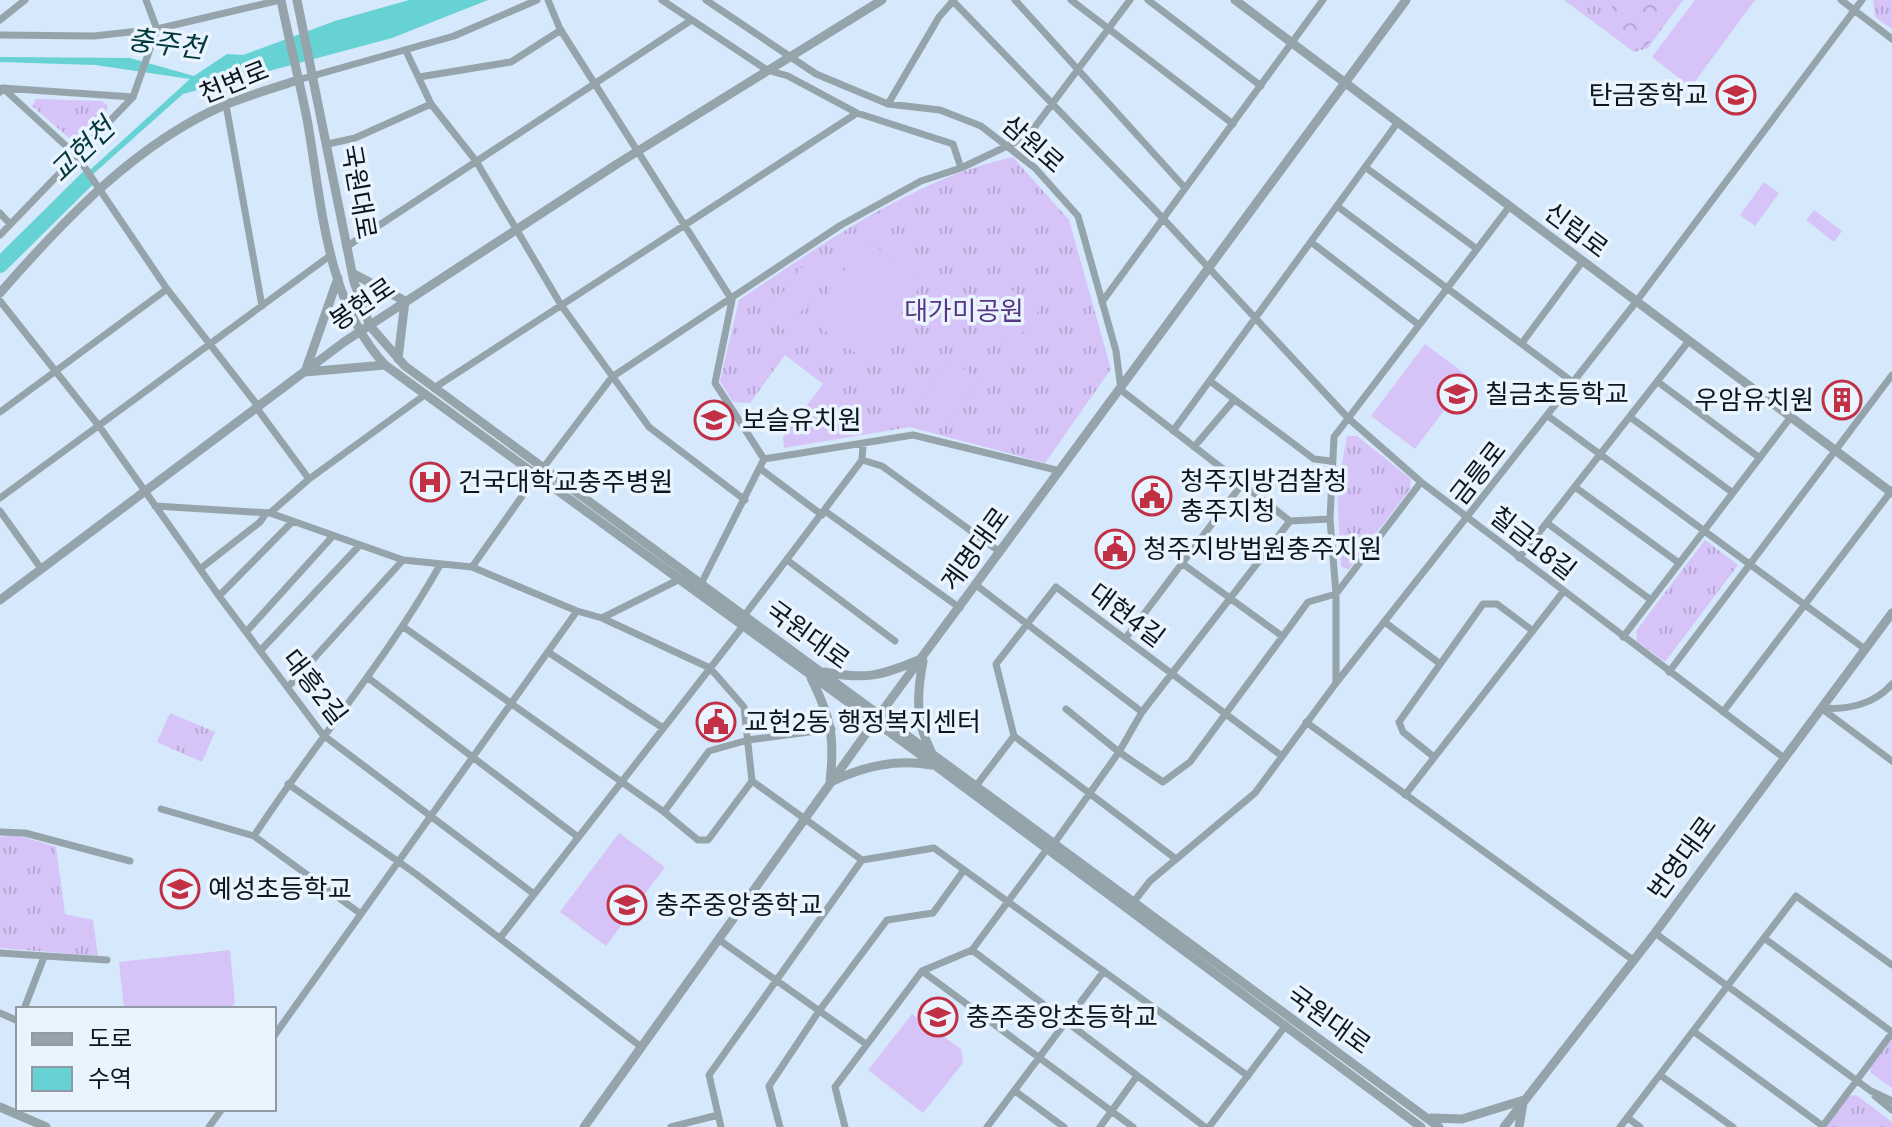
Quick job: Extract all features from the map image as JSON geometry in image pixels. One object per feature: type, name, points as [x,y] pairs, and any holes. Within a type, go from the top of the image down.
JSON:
[{"type":"street","points":[[0,20],[25,0]]},
{"type":"street","points":[[0,235],[133,97],[157,29],[146,0]]},
{"type":"street","points":[[0,35],[94,36],[157,29],[280,0]]},
{"type":"street","name":"국원대로","points":[[280,0],[331,255],[358,332],[385,365],[430,391],[701,584],[809,674],[932,754],[1050,847]]},
{"type":"street","name":"천변로","points":[[0,293],[98,189],[164,142],[226,105],[297,78],[454,36],[537,0]]},
{"type":"street","points":[[548,0],[561,30],[732,300],[715,383],[764,459],[762,470],[701,584]]},
{"type":"street","points":[[662,0],[767,70],[788,76],[857,113],[953,144],[961,168]]},
{"type":"street","name":"삼원로","points":[[706,0],[816,74],[888,104],[940,110],[981,126],[1009,145],[1078,216],[1116,351],[1121,390]]},
{"type":"street","name":"봉현로","points":[[0,600],[40,567],[358,332],[767,70],[882,0]]},
{"type":"street","points":[[888,104],[910,62],[953,0]]},
{"type":"street","name":"칠금18길","points":[[953,0],[1348,418],[1421,482],[1784,758]]},
{"type":"street","points":[[1015,0],[1185,188]]},
{"type":"street","points":[[1071,0],[1233,124]]},
{"type":"street","points":[[472,567],[612,377],[841,225],[921,181],[961,168],[1028,136],[1130,0]]},
{"type":"street","points":[[1148,0],[1261,86]]},
{"type":"street","name":"신립로","points":[[1235,0],[1688,342],[1892,491]]},
{"type":"street","points":[[1102,302],[1323,0]]},
{"type":"street","name":"계명대로","points":[[584,1127],[877,718],[1406,0]]},
{"type":"street","points":[[1841,0],[1892,39]]},
{"type":"street","name":"금릉로","points":[[1131,906],[1150,881],[1255,793],[1336,683],[1574,383],[1862,0]]},
{"type":"street","name":"국원대로","points":[[298,4],[346,247],[370,326],[430,391]]},
{"type":"street","points":[[346,247],[690,21]]},
{"type":"street","points":[[419,77],[511,62],[561,30]]},
{"type":"street","points":[[406,51],[431,104],[476,161],[561,305],[649,427],[745,500]]},
{"type":"street","points":[[1,90],[133,97]]},
{"type":"street","points":[[1,90],[77,156],[167,289],[309,479]]},
{"type":"street","points":[[328,144],[355,138],[431,104]]},
{"type":"street","points":[[226,105],[262,306]]},
{"type":"street","points":[[200,569],[309,479],[430,391],[687,227],[857,113]]},
{"type":"street","points":[[1173,431],[1398,122]]},
{"type":"street","points":[[1365,167],[1477,249]]},
{"type":"street","points":[[1337,206],[1574,383]]},
{"type":"street","points":[[1336,683],[1336,594],[1330,519],[1334,437],[1509,207]]},
{"type":"street","points":[[0,213],[10,224]]},
{"type":"street","points":[[1311,242],[1419,325]]},
{"type":"street","points":[[0,498],[331,255]]},
{"type":"street","points":[[1522,343],[1582,262]]},
{"type":"street","points":[[352,273],[405,301],[398,359]]},
{"type":"street","points":[[338,278],[305,372],[385,365]]},
{"type":"street","points":[[0,412],[167,289]]},
{"type":"street","name":"대흥2길","points":[[0,301],[99,426],[219,596],[323,735],[534,894]]},
{"type":"street","points":[[1519,558],[1688,342]]},
{"type":"street","points":[[1669,672],[1892,375]]},
{"type":"street","points":[[1210,381],[1314,459],[1331,461]]},
{"type":"street","points":[[1658,382],[1760,458]]},
{"type":"street","points":[[1121,390],[1290,521],[1330,519]]},
{"type":"street","points":[[1194,447],[1234,400]]},
{"type":"street","points":[[1548,416],[1865,649]]},
{"type":"street","points":[[1630,417],[1733,493]]},
{"type":"street","points":[[1623,637],[1790,418]]},
{"type":"street","points":[[764,459],[913,435],[1060,471]]},
{"type":"street","points":[[500,938],[710,668],[862,460],[863,445]]},
{"type":"street","points":[[862,460],[882,466],[1000,552]]},
{"type":"street","points":[[762,470],[960,608]]},
{"type":"street","name":"국원대로","points":[[540,471],[680,579],[820,671],[936,766],[1131,906],[1420,1124]]},
{"type":"street","points":[[1066,709],[1119,752],[1163,782],[1190,762],[1308,602],[1336,594],[1421,482]]},
{"type":"street","points":[[1125,639],[1242,484]]},
{"type":"street","points":[[1575,487],[1679,563]]},
{"type":"street","points":[[1723,712],[1892,491]]},
{"type":"street","points":[[155,506],[268,513],[403,560],[472,567],[577,611],[602,618],[710,668],[744,707],[752,781],[708,840],[698,840],[664,812],[405,628]]},
{"type":"street","points":[[0,511],[40,567]]},
{"type":"street","points":[[845,1127],[835,1087],[866,1044],[922,971],[972,950],[1119,752],[1142,712],[1290,521]]},
{"type":"street","points":[[219,596],[292,522]]},
{"type":"street","points":[[1547,523],[1651,600]]},
{"type":"street","points":[[247,631],[332,537]]},
{"type":"street","points":[[261,650],[359,546]]},
{"type":"street","points":[[288,687],[403,560]]},
{"type":"street","points":[[787,560],[895,641]]},
{"type":"street","points":[[1183,564],[1282,636]]},
{"type":"street","points":[[254,836],[323,735],[405,628],[440,565]]},
{"type":"street","points":[[602,618],[680,579]]},
{"type":"street","points":[[976,585],[1142,712]]},
{"type":"street","name":"대현4길","points":[[1014,736],[996,664],[1056,587],[1282,756]]},
{"type":"street","points":[[1405,795],[1563,592]]},
{"type":"street","points":[[1434,757],[1403,732],[1399,722],[1483,604],[1497,604],[1533,631]]},
{"type":"street","points":[[276,1033],[577,611]]},
{"type":"street","name":"번영대로","points":[[1504,1127],[1655,933],[1892,613]]},
{"type":"street","points":[[1386,623],[1439,663]]},
{"type":"street","points":[[548,652],[663,728]]},
{"type":"street","points":[[820,671],[860,679],[887,674],[924,658]]},
{"type":"street","points":[[924,658],[917,696],[922,734],[932,754]]},
{"type":"street","points":[[809,674],[829,713],[832,729],[830,783],[863,767],[900,763],[936,766]]},
{"type":"street","points":[[367,677],[578,837]]},
{"type":"street","points":[[1821,708],[1844,710],[1879,697],[1892,684]]},
{"type":"street","points":[[1821,708],[1892,761]]},
{"type":"street","points":[[1306,722],[1633,960]]},
{"type":"street","points":[[664,812],[709,751],[748,740],[832,729]]},
{"type":"street","points":[[976,786],[1014,736],[1176,859]]},
{"type":"street","points":[[752,781],[862,860]]},
{"type":"street","points":[[288,784],[500,938],[640,1046]]},
{"type":"street","points":[[161,809],[254,836],[361,914]]},
{"type":"street","points":[[0,832],[25,833],[130,861]]},
{"type":"street","points":[[721,1127],[709,1075],[862,860],[934,848],[1248,1076]]},
{"type":"street","points":[[780,1127],[769,1086],[819,1011],[887,920],[933,913],[964,870]]},
{"type":"street","points":[[1620,1127],[1796,896],[1892,965]]},
{"type":"street","name":"국원대로","points":[[1131,906],[1420,1124],[1439,1127]]},
{"type":"street","points":[[1655,933],[1857,1080],[1892,1110]]},
{"type":"street","points":[[1693,1031],[1823,1127],[1892,1033],[1764,938]]},
{"type":"street","points":[[718,939],[866,1044]]},
{"type":"street","points":[[972,950],[1207,1127],[1286,1025]]},
{"type":"street","points":[[0,954],[107,960]]},
{"type":"street","points":[[25,1007],[44,957]]},
{"type":"street","points":[[922,971],[1133,1127]]},
{"type":"street","points":[[989,1126],[1104,971]]},
{"type":"street","points":[[1660,1075],[1733,1127]]},
{"type":"street","points":[[1100,1127],[1137,1076]]},
{"type":"street","points":[[1015,1091],[1064,1127]]},
{"type":"street","points":[[1871,1091],[1892,1101]]},
{"type":"street","points":[[1420,1124],[1462,1119],[1524,1100],[1519,1127]]},
{"type":"street","points":[[0,1107],[46,1127]]},
{"type":"street","points":[[671,1127],[718,1115]]},
{"type":"street","points":[[1628,1118],[1640,1127]]},
{"type":"green space","points":[[1564,0],[1683,0],[1648,48],[1634,52]]},
{"type":"green space","points":[[1617,0],[1681,0],[1647,46],[1634,49],[1603,26],[1601,21]]},
{"type":"green space","points":[[1695,0],[1755,0],[1691,87],[1652,57]]},
{"type":"green space","points":[[1873,0],[1892,0],[1892,29],[1875,17]]},
{"type":"green space","points":[[36,99],[102,101],[108,106],[105,114],[79,141],[74,142],[32,106]]},
{"type":"green space","name":"대가미공원","points":[[1013,157],[1069,220],[1111,369],[1045,463],[910,427],[784,448],[783,437],[823,384],[785,355],[750,403],[733,402],[720,381],[739,300],[836,236],[905,197],[940,180]]},
{"type":"green space","points":[[1764,182],[1779,193],[1755,226],[1740,215]]},
{"type":"green space","points":[[1814,210],[1842,231],[1834,242],[1806,220]]},
{"type":"green space","points":[[867,240],[924,281],[866,361],[809,319]]},
{"type":"green space","points":[[806,262],[827,278],[786,331],[765,315]]},
{"type":"green space","points":[[1000,281],[1039,310],[1013,345],[974,316]]},
{"type":"green space","points":[[1425,344],[1469,377],[1415,449],[1371,416]]},
{"type":"green space","points":[[951,359],[980,381],[950,421],[921,398]]},
{"type":"green space","points":[[1347,436],[1357,436],[1411,479],[1410,489],[1349,569],[1341,567],[1337,491]]},
{"type":"green space","points":[[1705,540],[1738,565],[1665,662],[1637,641],[1636,631]]},
{"type":"green space","points":[[170,713],[215,732],[202,762],[157,742]]},
{"type":"green space","points":[[619,833],[665,867],[606,946],[560,912]]},
{"type":"green space","points":[[17,835],[56,847],[65,914],[93,920],[98,956],[0,948],[0,837]]},
{"type":"green space","points":[[230,950],[235,1003],[232,1007],[124,1007],[119,962]]},
{"type":"green space","points":[[912,1014],[961,1049],[963,1063],[923,1113],[868,1070]]},
{"type":"green space","points":[[1892,1039],[1892,1088],[1871,1073],[1870,1068]]},
{"type":"green space","points":[[1856,1095],[1892,1122],[1892,1127],[1825,1127],[1848,1096]]},
{"type":"water","name":"충주천","points":[[409,0],[488,0],[392,38],[183,94],[36,225],[0,268],[0,262],[46,210],[190,79],[95,65],[0,62],[0,57],[130,58],[194,76],[227,54],[243,55],[335,21]]},
{"type":"waterway","name":"교현천","points":[[0,265],[87,179]]},
{"type":"place","name":"탄금중학교","points":[[1736,95]]},
{"type":"place","name":"칠금초등학교","points":[[1457,394]]},
{"type":"place","name":"우암유치원","points":[[1842,400]]},
{"type":"place","name":"보슬유치원","points":[[714,420]]},
{"type":"place","name":"건국대학교충주병원","points":[[430,482]]},
{"type":"place","name":"청주지방검찰청 충주지청","points":[[1152,496]]},
{"type":"place","name":"청주지방법원충주지원","points":[[1115,549]]},
{"type":"place","name":"교현2동 행정복지센터","points":[[716,722]]},
{"type":"place","name":"예성초등학교","points":[[180,889]]},
{"type":"place","name":"충주중앙중학교","points":[[627,905]]},
{"type":"place","name":"충주중앙초등학교","points":[[938,1017]]}]
